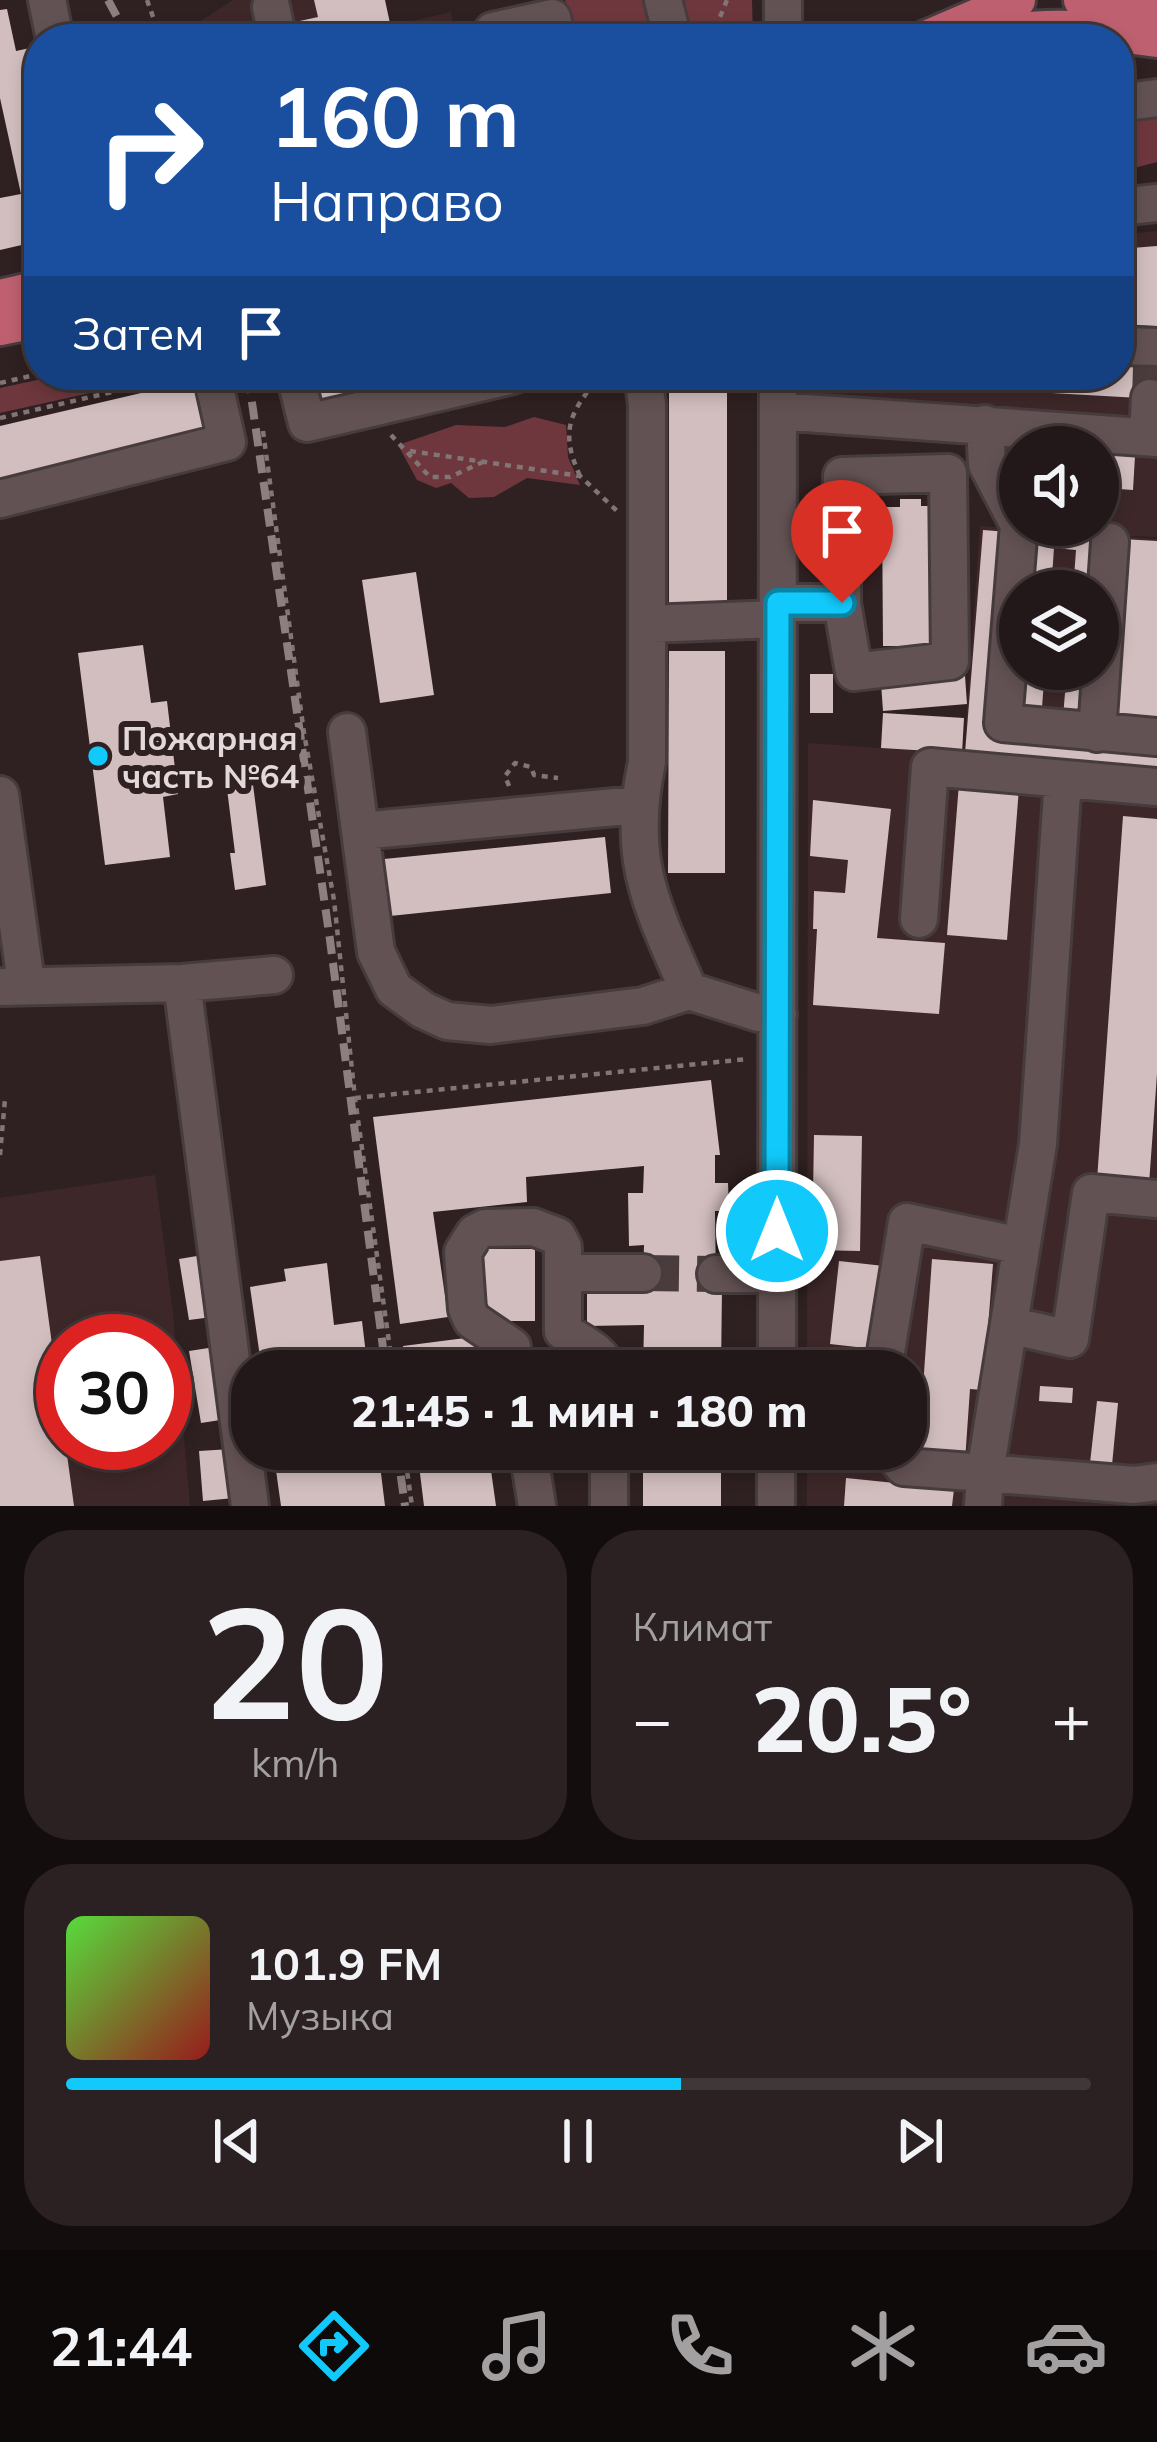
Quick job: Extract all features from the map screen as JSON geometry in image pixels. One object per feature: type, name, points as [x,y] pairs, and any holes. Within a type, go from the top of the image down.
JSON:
[{"type":"main road","points":[[961,24],[1017,0]]},
{"type":"main road","points":[[1082,0],[1157,7]]},
{"type":"street","points":[[525,24],[552,18],[553,24]]},
{"type":"street","points":[[777,1350],[778,393],[985,424],[1153,437],[1146,361]]},
{"type":"street","points":[[0,499],[227,442],[215,390]]},
{"type":"street","points":[[299,390],[307,423],[449,390]]},
{"type":"street","points":[[644,390],[647,762],[637,805],[646,892],[689,991]]},
{"type":"street","points":[[985,424],[987,464],[1019,525],[1004,723],[1157,737]]},
{"type":"street","points":[[948,473],[950,662],[854,672],[842,603],[842,476],[948,473]]},
{"type":"street","points":[[1097,733],[1110,546]]},
{"type":"street","points":[[648,624],[842,603]]},
{"type":"street","points":[[347,732],[376,952],[394,989],[423,1010],[447,1021],[491,1024],[643,1006],[689,991],[759,1013],[778,1014]]},
{"type":"street","points":[[919,919],[930,766],[1157,787]]},
{"type":"street","points":[[984,1489],[1038,1144],[1063,778]]},
{"type":"street","points":[[361,831],[593,794],[637,805]]},
{"type":"street","points":[[0,795],[13,985],[182,983],[274,975]]},
{"type":"street","points":[[182,983],[250,1506]]},
{"type":"street","points":[[1009,1325],[1070,1339],[1091,1192],[1157,1199]]},
{"type":"street","points":[[886,1350],[907,1222],[1021,1246]]},
{"type":"street","points":[[504,1350],[466,1309],[464,1252],[485,1228],[546,1229],[557,1236],[563,1247],[563,1331]]},
{"type":"street","points":[[563,1274],[643,1273]]},
{"type":"street","points":[[716,1274],[777,1274]]},
{"type":"street","points":[[523,1350],[542,1332],[563,1331],[592,1350]]},
{"type":"street","points":[[532,1470],[538,1506]]},
{"type":"street","points":[[609,1470],[609,1506]]},
{"type":"street","points":[[776,1470],[776,1506]]},
{"type":"street","points":[[915,1470],[984,1489],[1110,1495],[1157,1482]]},
{"type":"path","points":[[0,418],[120,390]]},
{"type":"path","points":[[588,390],[568,427],[571,456],[580,476],[647,539]]},
{"type":"path","points":[[364,410],[410,452],[421,470],[441,479],[483,462]]},
{"type":"path","points":[[227,442],[262,431],[304,733],[334,901],[390,1350]]},
{"type":"path","points":[[410,452],[580,476]]},
{"type":"path","points":[[520,791],[507,784],[505,776],[515,763],[531,767],[533,783]]},
{"type":"path","points":[[355,1098],[778,1055]]},
{"type":"path","points":[[0,1155],[5,1099]]},
{"type":"path","points":[[407,1470],[412,1506]]},
{"type":"shaded area","points":[[233,0],[314,0],[385,24],[196,24]]},
{"type":"shaded area","points":[[565,0],[649,0],[656,24],[571,24]]},
{"type":"shaded area","points":[[676,0],[752,0],[753,24],[681,24]]},
{"type":"shaded area","points":[[451,12],[453,24],[400,24]]},
{"type":"shaded area","points":[[1157,109],[1157,162],[1134,168],[1134,113]]},
{"type":"shaded area","points":[[1157,231],[1157,537],[1119,535],[1119,426],[999,426],[999,442],[997,436],[811,419],[812,390],[1134,390],[1134,233]]},
{"type":"shaded area","points":[[24,383],[24,390],[104,390],[0,413],[0,388]]},
{"type":"shaded area","points":[[534,417],[566,425],[568,457],[580,485],[527,478],[494,497],[469,498],[451,483],[436,488],[417,480],[398,445],[456,425],[505,427]]},
{"type":"shaded area","points":[[980,526],[999,527],[999,546],[1119,546],[1119,536],[1157,539],[1157,1506],[807,1506],[807,1470],[927,1470],[927,1350],[807,1350],[808,743],[964,754]]},
{"type":"shaded area","points":[[155,1175],[173,1314],[36,1314],[36,1470],[187,1470],[190,1506],[0,1506],[0,1198]]},
{"type":"building","points":[[314,0],[385,0],[390,24],[286,24],[318,17]]},
{"type":"building","points":[[7,9],[16,51],[24,49],[24,244],[0,250],[0,198],[21,194],[0,98],[0,10]]},
{"type":"building","points":[[1157,246],[1157,326],[1134,325],[1134,248]]},
{"type":"building","points":[[1134,367],[1157,368],[1157,399],[1000,390],[1134,390]]},
{"type":"building","points":[[154,390],[204,390],[214,433],[0,483],[0,426]]},
{"type":"building","points":[[308,390],[400,390],[315,411]]},
{"type":"building","points":[[669,390],[727,390],[727,604],[669,605]]},
{"type":"building","points":[[1119,455],[1135,456],[1133,490],[1119,489]]},
{"type":"building","points":[[900,499],[921,499],[921,506],[936,506],[937,647],[902,653],[902,646],[883,646],[882,507],[900,507]]},
{"type":"building","points":[[983,530],[999,531],[999,546],[1008,546],[1006,570],[999,570],[992,734],[1157,748],[1157,771],[965,753]]},
{"type":"building","points":[[1122,539],[1157,541],[1157,724],[1110,721],[1112,690],[1119,690]]},
{"type":"building","points":[[1030,546],[1095,546],[1095,570],[1075,570],[1076,550],[1054,548],[1052,570],[1028,570]]},
{"type":"building","points":[[416,572],[434,695],[380,703],[362,580]]},
{"type":"building","points":[[143,645],[151,703],[167,701],[178,794],[163,797],[170,857],[105,865],[78,653]]},
{"type":"building","points":[[669,651],[725,651],[725,873],[668,873]]},
{"type":"building","points":[[810,674],[833,674],[833,713],[810,713]]},
{"type":"building","points":[[965,676],[967,704],[883,711],[881,683]]},
{"type":"building","points":[[1019,690],[1043,690],[1042,707],[1018,705]]},
{"type":"building","points":[[1065,690],[1087,690],[1085,719],[1063,717]]},
{"type":"building","points":[[883,713],[964,718],[962,753],[881,748]]},
{"type":"building","points":[[252,777],[266,885],[235,890],[226,781]]},
{"type":"building","points":[[959,783],[1019,788],[1007,940],[947,935]]},
{"type":"building","points":[[813,800],[891,809],[877,938],[945,943],[939,1014],[813,1005],[814,891],[845,893],[848,860],[810,856]]},
{"type":"building","points":[[1123,816],[1157,819],[1157,1074],[1149,1184],[1097,1180]]},
{"type":"building","points":[[605,837],[611,893],[390,916],[384,859]]},
{"type":"building","points":[[711,1080],[720,1155],[715,1155],[715,1183],[728,1183],[729,1211],[715,1211],[721,1350],[643,1350],[644,1325],[587,1326],[587,1287],[643,1288],[644,1245],[629,1246],[628,1193],[643,1193],[644,1166],[526,1177],[527,1202],[433,1212],[448,1317],[400,1324],[373,1117]]},
{"type":"building","points":[[814,1135],[862,1136],[860,1251],[812,1250]]},
{"type":"building","points":[[482,1249],[535,1249],[535,1321],[483,1321]]},
{"type":"building","points":[[203,1255],[212,1317],[192,1320],[188,1314],[179,1259]]},
{"type":"building","points":[[40,1256],[48,1314],[36,1314],[36,1470],[69,1470],[74,1506],[0,1506],[0,1261]]},
{"type":"building","points":[[932,1259],[993,1264],[983,1390],[970,1389],[965,1461],[927,1459],[926,1350]]},
{"type":"building","points":[[839,1261],[884,1266],[874,1349],[830,1344]]},
{"type":"building","points":[[327,1263],[334,1325],[362,1321],[365,1350],[259,1350],[250,1287],[286,1281],[284,1269]]},
{"type":"building","points":[[473,1337],[475,1350],[403,1350],[403,1346]]},
{"type":"building","points":[[215,1347],[227,1419],[201,1423],[192,1351]]},
{"type":"building","points":[[1040,1386],[1073,1388],[1072,1403],[1039,1401]]},
{"type":"building","points":[[1097,1401],[1118,1403],[1112,1465],[1090,1463]]},
{"type":"building","points":[[231,1449],[234,1498],[203,1501],[199,1451]]},
{"type":"building","points":[[276,1470],[381,1470],[385,1506],[281,1506]]},
{"type":"building","points":[[420,1470],[491,1470],[496,1506],[424,1506]]},
{"type":"building","points":[[643,1470],[721,1470],[721,1506],[643,1506]]},
{"type":"building","points":[[846,1478],[954,1489],[952,1506],[844,1506]]},
{"type":"tunnel","points":[[1150,398],[1151,367]]},
{"type":"tunnel","points":[[643,1273],[716,1274]]},
{"type":"railway","points":[[108,0],[121,24]]},
{"type":"railway","points":[[250,390],[383,1350]]},
{"type":"railway","points":[[400,1470],[405,1506]]},
{"type":"place","name":"Пожарная часть №64","points":[[98,756]]},
{"type":"route","points":[[777,1231],[778,603],[842,603]]}]
